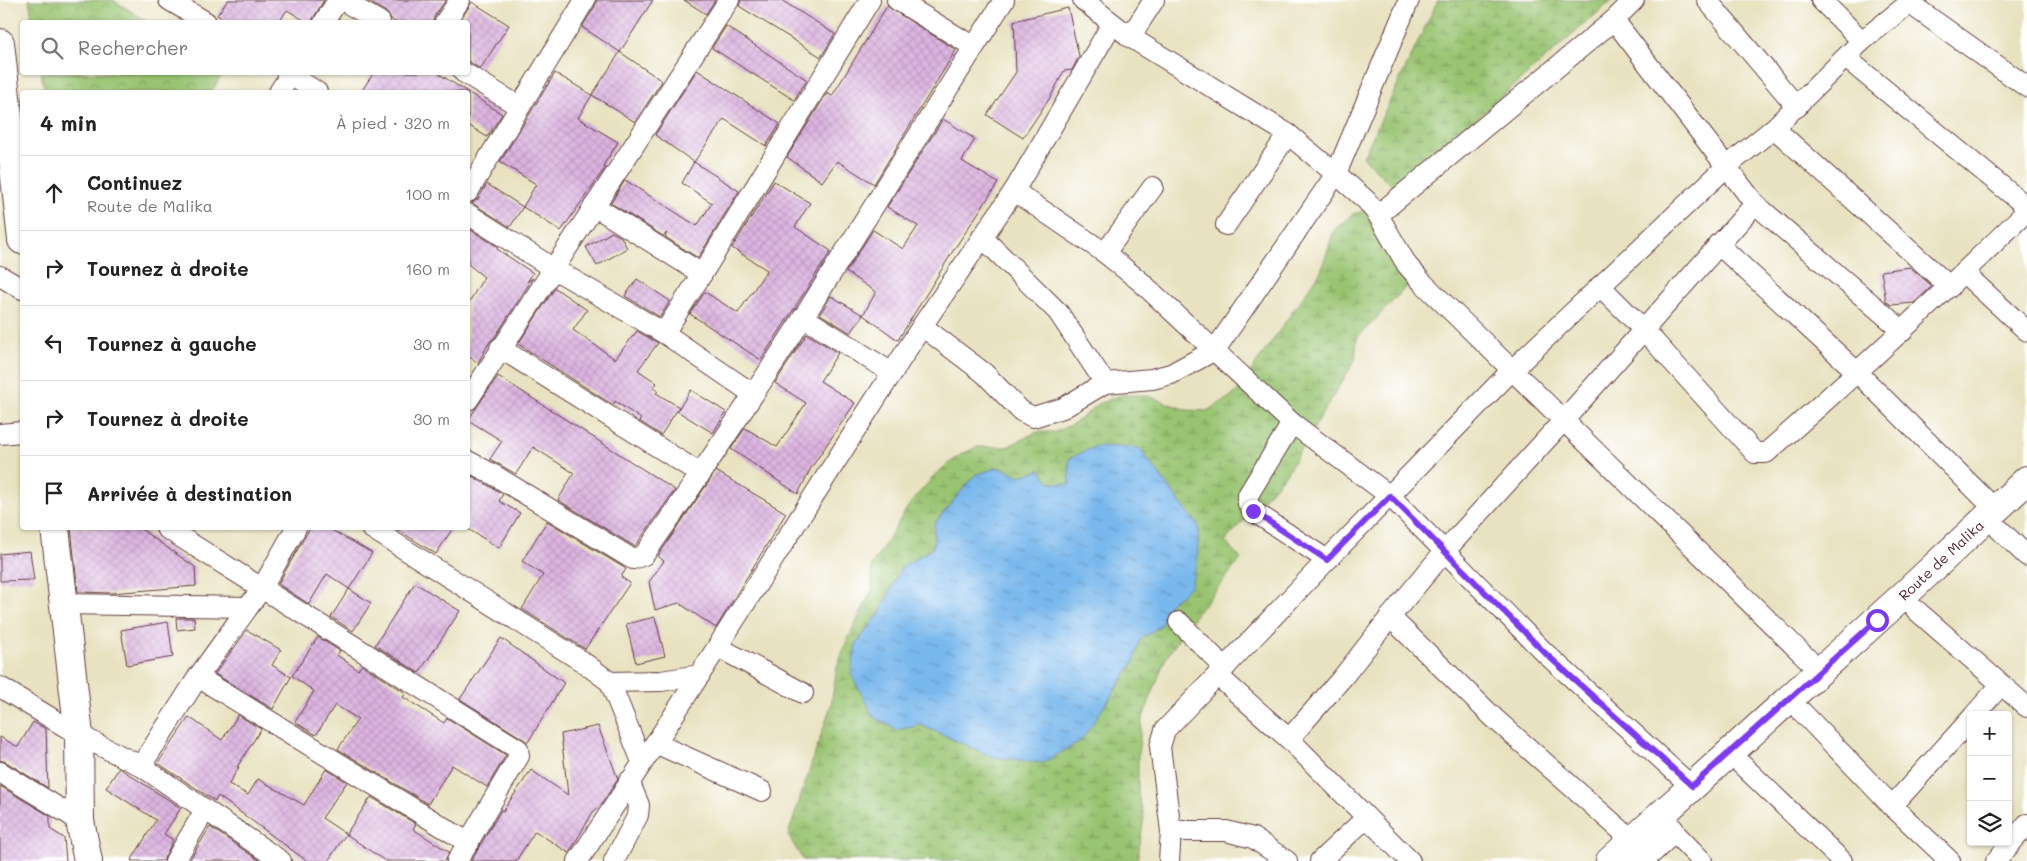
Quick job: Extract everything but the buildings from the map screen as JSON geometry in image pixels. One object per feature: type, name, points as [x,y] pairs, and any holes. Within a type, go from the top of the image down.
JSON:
[{"type":"main road","points":[[0,43],[20,222]]},
{"type":"main road","name":"Route de Malika","points":[[1610,861],[1672,830],[1741,764],[1916,610],[1997,519],[2027,480]]},
{"type":"main road","name":"Route de Malika","points":[[1635,850],[1692,786],[1904,596],[1997,519],[2027,504]]},
{"type":"main road","points":[[55,530],[79,735],[80,821],[88,861]]},
{"type":"street","points":[[170,0],[203,13]]},
{"type":"street","points":[[325,20],[338,0]]},
{"type":"street","points":[[342,0],[377,20]]},
{"type":"street","points":[[447,20],[460,0]]},
{"type":"street","points":[[470,186],[585,0]]},
{"type":"street","points":[[470,397],[500,348],[554,269],[729,0]]},
{"type":"street","points":[[664,333],[870,0]]},
{"type":"street","points":[[897,0],[974,47]]},
{"type":"street","points":[[470,462],[633,559],[644,555],[701,474],[803,317],[1004,0]]},
{"type":"street","points":[[1083,0],[1130,37],[1288,134],[1366,200],[1378,215],[1408,265],[1422,282],[1820,671]]},
{"type":"street","points":[[1130,37],[1154,0]]},
{"type":"street","points":[[922,326],[984,373],[1021,411],[1034,417],[1063,408],[1104,383],[1171,374],[1215,350],[1336,174],[1409,0]]},
{"type":"street","points":[[1378,215],[1614,20],[1634,0]]},
{"type":"street","points":[[1707,0],[1797,106]]},
{"type":"street","points":[[1821,0],[1862,41]]},
{"type":"street","points":[[1169,861],[1171,831],[1160,746],[1165,730],[1511,371],[1726,167],[1774,128],[1862,41],[1911,1],[2027,87]]},
{"type":"street","points":[[1614,20],[1755,204],[1903,331]]},
{"type":"street","points":[[578,861],[700,675],[922,326],[1014,191],[1112,24]]},
{"type":"street","points":[[1600,286],[1643,329],[1755,453],[1766,453],[1858,373],[1950,287],[2027,209],[1846,58]]},
{"type":"street","points":[[280,90],[288,75]]},
{"type":"street","points":[[292,75],[315,90]]},
{"type":"street","points":[[468,75],[520,107]]},
{"type":"street","points":[[1774,128],[1950,287]]},
{"type":"street","points":[[1226,225],[1288,134]]},
{"type":"street","points":[[1105,253],[1153,187]]},
{"type":"street","points":[[1014,191],[1105,253],[1141,282],[1292,422],[1390,496],[1545,653],[1692,786]]},
{"type":"street","points":[[1289,739],[1343,677],[1444,552],[1564,420],[1755,204]]},
{"type":"street","points":[[594,206],[702,274]]},
{"type":"street","points":[[470,215],[554,269],[664,333],[753,394]]},
{"type":"street","points":[[982,237],[1058,312],[1104,383]]},
{"type":"street","points":[[1718,244],[1858,373],[1997,519],[2027,556]]},
{"type":"street","points":[[1964,273],[2027,331]]},
{"type":"street","points":[[0,276],[20,289]]},
{"type":"street","points":[[803,317],[892,373]]},
{"type":"street","points":[[500,348],[701,474]]},
{"type":"street","points":[[1292,422],[1248,495],[1248,504],[1253,511],[1327,560]]},
{"type":"street","points":[[0,434],[20,432]]},
{"type":"street","points":[[169,530],[518,749],[519,756],[457,861]]},
{"type":"street","points":[[141,766],[198,677],[262,588],[295,530]]},
{"type":"street","points":[[379,530],[583,662],[610,682],[642,762]]},
{"type":"street","points":[[64,604],[248,607]]},
{"type":"street","points":[[1916,610],[2027,707]]},
{"type":"street","points":[[1390,617],[1494,718],[1635,850]]},
{"type":"street","points":[[1180,622],[1222,672],[1410,861]]},
{"type":"street","points":[[718,647],[803,693]]},
{"type":"street","points":[[610,682],[660,681],[700,675]]},
{"type":"street","points":[[198,677],[469,843]]},
{"type":"street","points":[[1978,711],[2001,685]]},
{"type":"street","points":[[0,687],[79,735],[141,766],[281,861]]},
{"type":"street","points":[[1802,712],[1892,806],[1950,861]]},
{"type":"street","points":[[1892,806],[1967,723]]},
{"type":"street","points":[[655,742],[762,791]]},
{"type":"street","points":[[1741,764],[1834,858]]},
{"type":"street","points":[[0,772],[80,821]]},
{"type":"street","points":[[614,861],[638,815],[639,805],[630,781]]},
{"type":"street","points":[[175,861],[205,810]]},
{"type":"street","points":[[1320,861],[1366,818]]},
{"type":"street","points":[[1996,861],[2027,824]]},
{"type":"street","points":[[1672,830],[1702,861]]},
{"type":"street","points":[[1171,831],[1226,831],[1253,838],[1287,861]]},
{"type":"green space","points":[[29,0],[113,0],[145,20],[33,20]]},
{"type":"green space","points":[[1438,0],[1612,0],[1400,186],[1389,183],[1363,157]]},
{"type":"green space","points":[[41,75],[222,75],[212,90],[45,90]]},
{"type":"green space","points":[[1369,210],[1412,281],[1357,338],[1355,360],[1286,474],[1225,541],[1241,559],[1189,623],[1165,660],[1142,720],[1138,755],[1138,793],[1144,817],[1137,861],[803,860],[788,835],[831,705],[837,667],[846,643],[872,590],[872,565],[911,502],[936,474],[960,455],[977,447],[1007,447],[1037,432],[1056,432],[1076,422],[1099,404],[1121,395],[1145,395],[1186,410],[1207,411],[1235,394],[1321,271],[1334,230],[1352,214]],"holes":[[[1096,446],[1190,587],[1169,604],[1161,625],[1140,640],[1134,662],[1108,702],[993,757],[921,725],[856,644],[880,613],[901,568],[933,548],[935,523],[975,475],[999,467],[1021,476],[1041,470],[1050,483],[1070,484],[1069,459]]]},
{"type":"water","points":[[1096,446],[1139,448],[1199,527],[1197,564],[1190,587],[1169,604],[1161,625],[1140,640],[1134,662],[1081,741],[1043,763],[993,757],[921,725],[897,730],[874,717],[851,674],[856,644],[880,613],[901,568],[933,548],[935,523],[975,475],[999,467],[1021,476],[1041,470],[1050,483],[1070,484],[1069,459]]},
{"type":"route","points":[[1253,511],[1327,560],[1390,496],[1545,653],[1692,786],[1877,620]]}]
